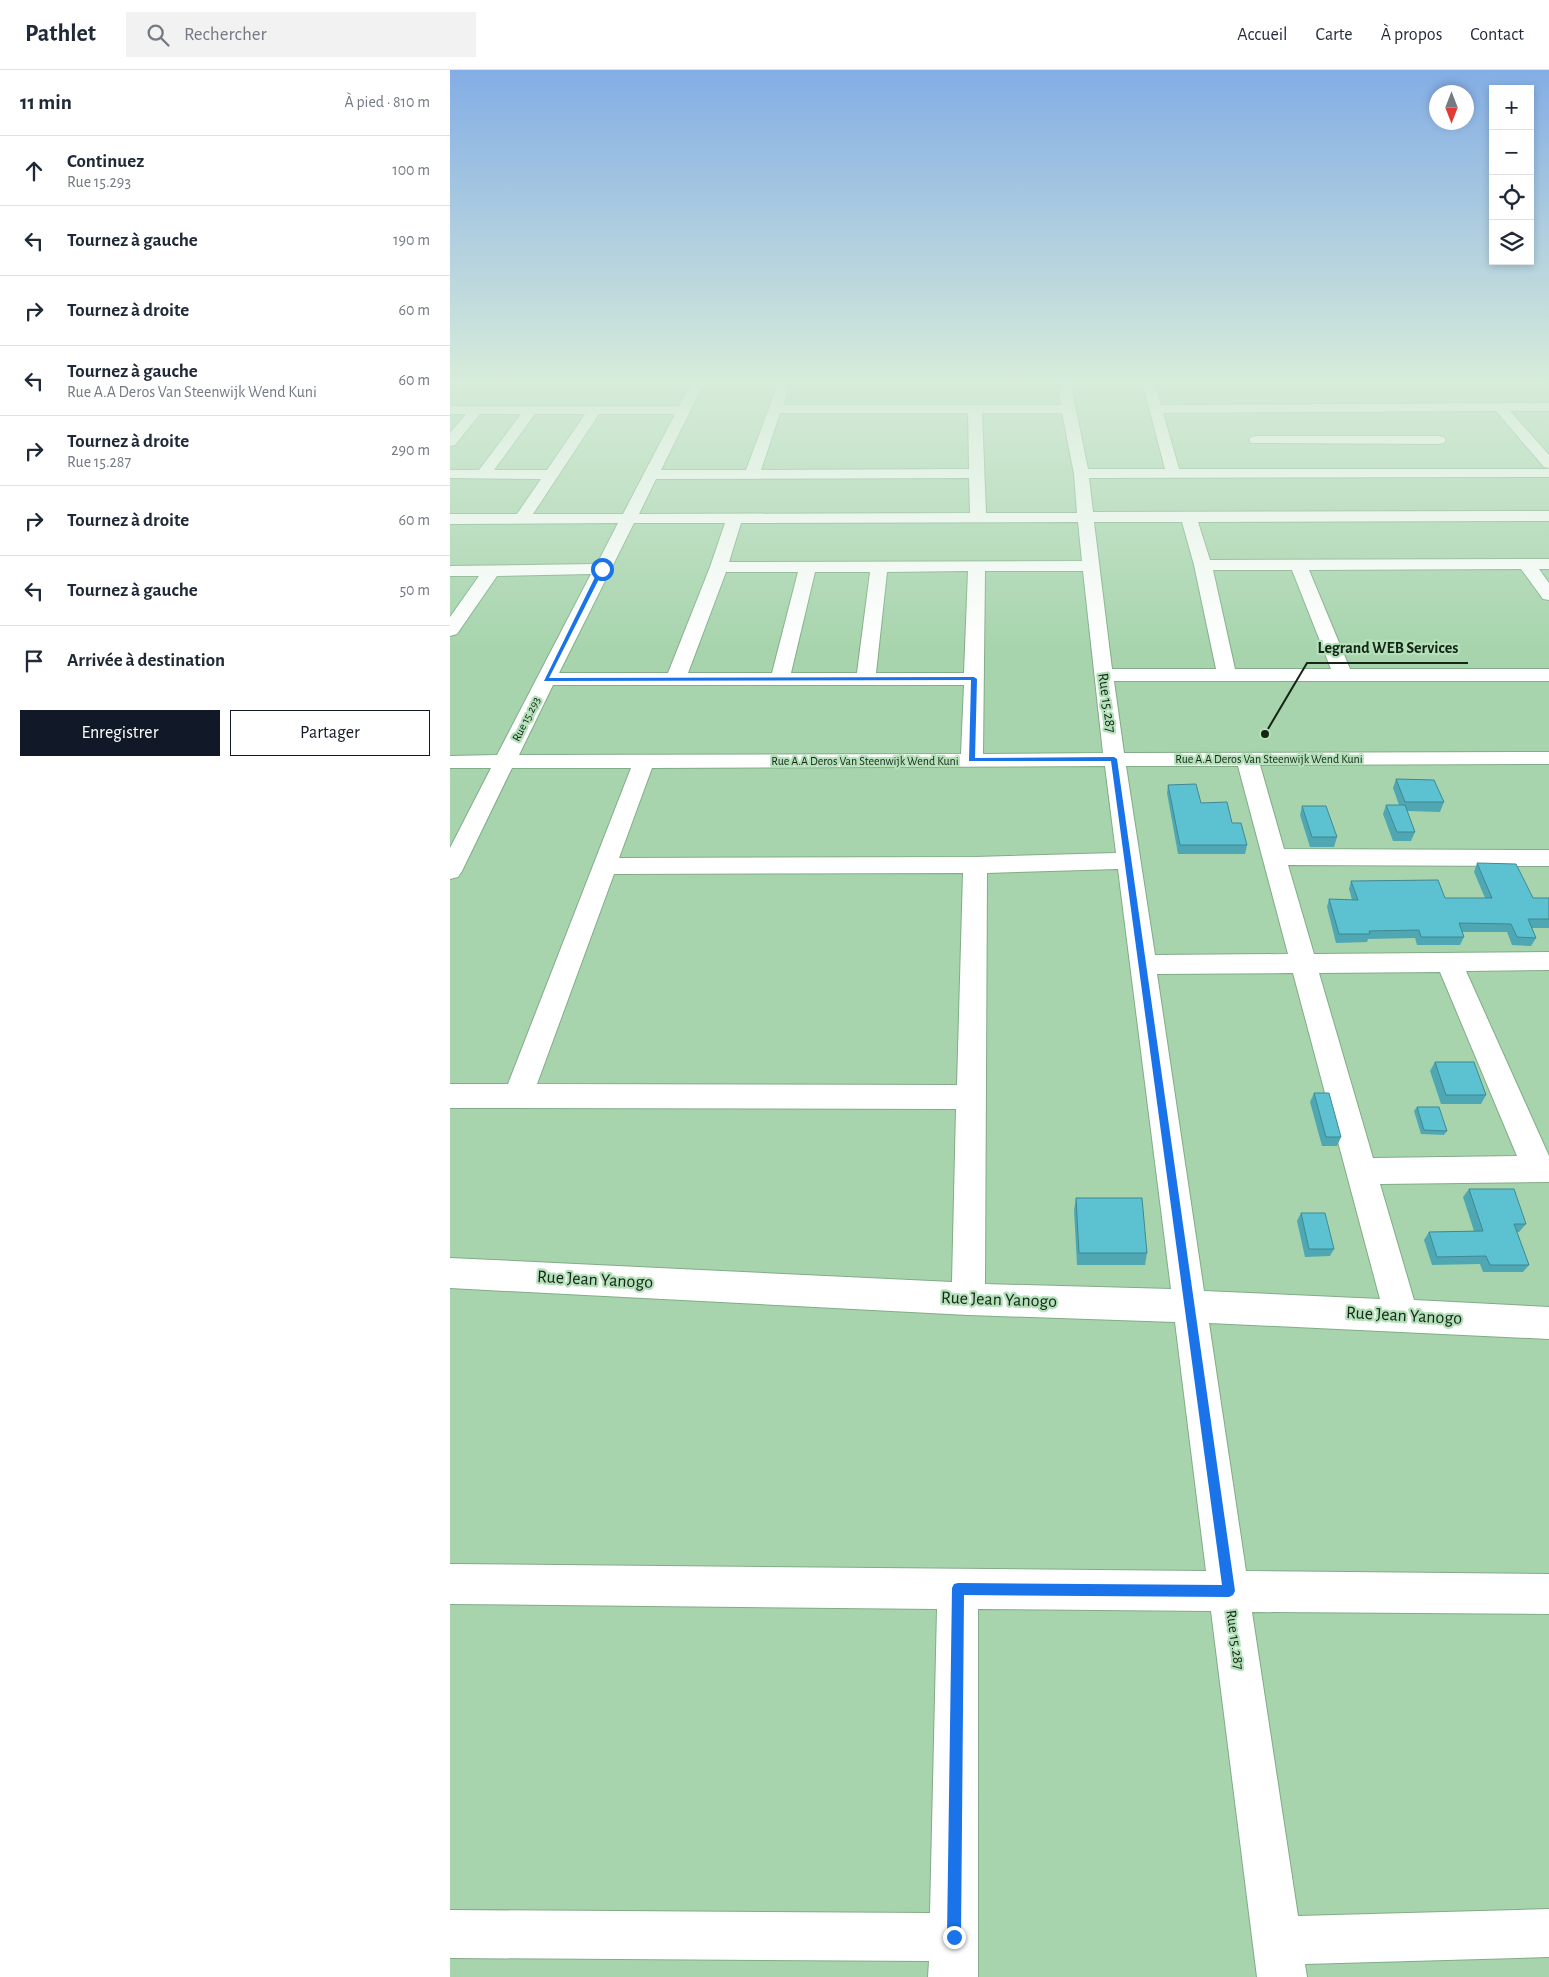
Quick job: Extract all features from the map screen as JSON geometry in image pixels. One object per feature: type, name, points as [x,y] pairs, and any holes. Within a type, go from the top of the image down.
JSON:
[{"type":"street","points":[[483,474],[486,470]]},
{"type":"street","points":[[522,519],[555,470]]},
{"type":"street","name":"Rue 15.293","points":[[450,870],[653,470]]},
{"type":"street","points":[[752,474],[753,470]]},
{"type":"street","points":[[976,470],[978,518]]},
{"type":"street","name":"Rue 15.287","points":[[1080,470],[1114,759],[1279,1959]]},
{"type":"street","points":[[650,475],[976,473]]},
{"type":"street","points":[[1081,474],[1549,473]]},
{"type":"street","points":[[450,474],[552,475]]},
{"type":"street","points":[[450,518],[734,519],[1549,516]]},
{"type":"street","points":[[1188,518],[1203,565],[1228,675]]},
{"type":"street","points":[[676,678],[719,567],[734,519]]},
{"type":"street","points":[[1526,564],[1549,596]]},
{"type":"street","points":[[1203,565],[1549,564]]},
{"type":"street","points":[[1299,565],[1343,675]]},
{"type":"street","points":[[972,760],[977,566]]},
{"type":"street","points":[[719,567],[1090,566]]},
{"type":"street","points":[[780,679],[808,567]]},
{"type":"street","points":[[866,679],[879,567]]},
{"type":"street","points":[[450,571],[602,569]]},
{"type":"street","points":[[450,630],[492,570]]},
{"type":"street","points":[[1103,676],[1549,675]]},
{"type":"street","points":[[546,680],[676,678],[974,679]]},
{"type":"street","name":"Rue A.A Deros Van Steenwijk Wend Kuni","points":[[450,762],[1549,758]]},
{"type":"street","points":[[1247,759],[1401,1315]]},
{"type":"street","points":[[518,1096],[644,761]]},
{"type":"street","points":[[1274,857],[1549,858]]},
{"type":"street","points":[[605,866],[975,865],[1128,861]]},
{"type":"street","points":[[968,1299],[975,865]]},
{"type":"street","points":[[1142,965],[1549,961]]},
{"type":"street","points":[[1361,1171],[1543,1169],[1449,962]]},
{"type":"street","points":[[450,1096],[971,1097]]},
{"type":"street","name":"Rue Jean Yanogo","points":[[450,1273],[968,1299],[1190,1306],[1549,1323]]},
{"type":"street","points":[[450,1584],[1549,1594]]},
{"type":"street","points":[[450,1934],[954,1957],[958,1588]]},
{"type":"street","points":[[1279,1959],[1549,1933]]},
{"type":"building","points":[[1396,779],[1434,780],[1444,802],[1405,802]]},
{"type":"building","points":[[1196,784],[1201,803],[1227,802],[1232,823],[1241,823],[1247,845],[1180,845],[1168,785]]},
{"type":"building","points":[[1386,805],[1405,805],[1415,832],[1397,832]]},
{"type":"building","points":[[1302,806],[1326,806],[1337,837],[1312,837]]},
{"type":"building","points":[[1477,863],[1516,864],[1533,898],[1549,898],[1549,919],[1528,919],[1536,938],[1517,937],[1511,924],[1459,923],[1464,937],[1421,937],[1419,930],[1369,931],[1370,934],[1339,934],[1329,899],[1358,900],[1351,881],[1438,880],[1445,898],[1492,898]]},
{"type":"building","points":[[1435,1062],[1474,1062],[1486,1095],[1446,1095]]},
{"type":"building","points":[[1314,1093],[1329,1093],[1341,1137],[1326,1137]]},
{"type":"building","points":[[1417,1107],[1439,1107],[1447,1131],[1424,1130]]},
{"type":"building","points":[[1469,1189],[1514,1189],[1526,1224],[1514,1224],[1529,1265],[1490,1265],[1486,1256],[1437,1257],[1429,1232],[1483,1231]]},
{"type":"building","points":[[1076,1198],[1142,1198],[1147,1253],[1079,1253]]},
{"type":"building","points":[[1301,1213],[1325,1213],[1334,1249],[1309,1249]]},
{"type":"place","name":"Legrand WEB Services","points":[[1265,734]]},
{"type":"route","points":[[602,569],[546,680],[676,678],[974,679],[972,760],[1114,759],[1229,1591],[958,1588],[954,1937]]}]
